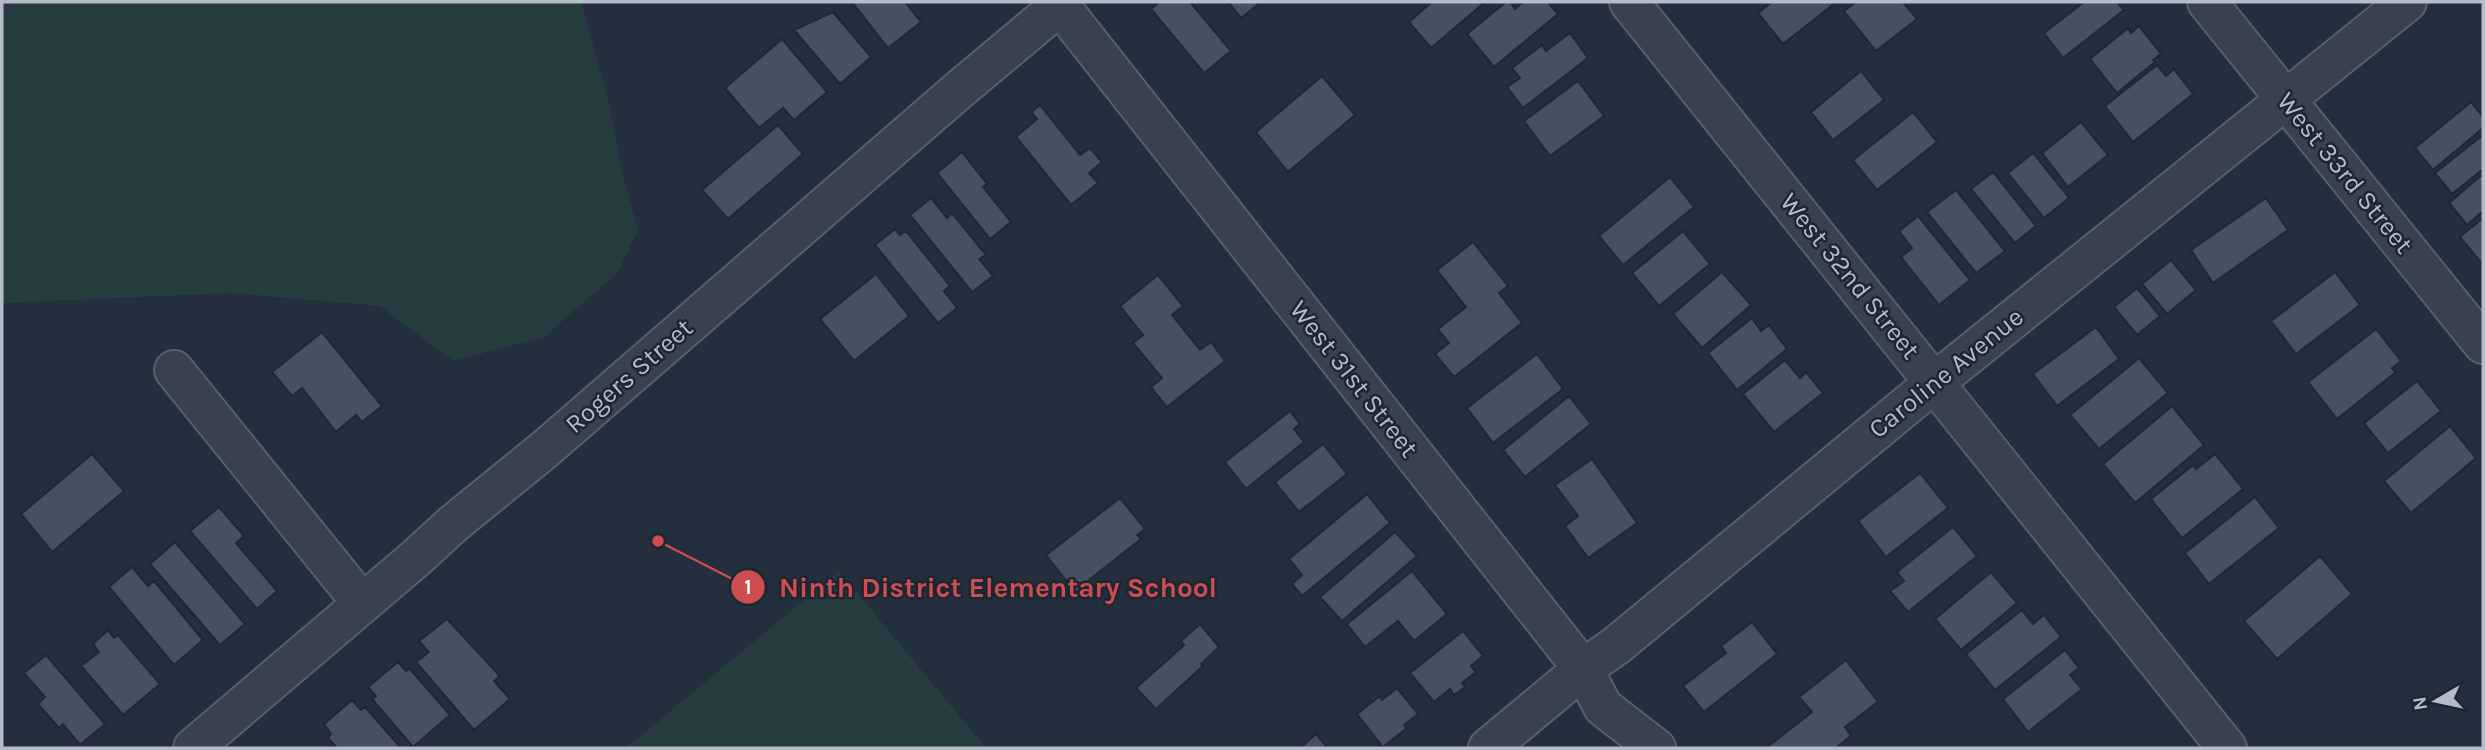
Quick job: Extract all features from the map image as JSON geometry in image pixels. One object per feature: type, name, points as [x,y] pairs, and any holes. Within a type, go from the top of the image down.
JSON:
[{"type":"street","name":"West 32nd Street","points":[[1629,2],[2227,748]]},
{"type":"street","name":"West 33rd Street","points":[[2207,2],[2483,344]]},
{"type":"street","name":"Caroline Avenue","points":[[1488,748],[1935,382],[2407,2]]},
{"type":"street","name":"Rogers Street","points":[[193,748],[453,524],[544,450],[1060,3]]},
{"type":"street","name":"West 31st Street","points":[[1060,3],[1583,669],[1603,707],[1656,748]]},
{"type":"street","points":[[174,370],[362,603]]},
{"type":"green space","points":[[2,2],[581,2],[609,103],[621,167],[638,230],[618,272],[544,337],[453,361],[380,306],[231,293],[2,303]]},
{"type":"green space","points":[[839,571],[986,748],[626,748]]},
{"type":"building","points":[[852,2],[905,2],[921,22],[888,48]]},
{"type":"building","points":[[1159,2],[1190,2],[1231,51],[1204,73],[1151,9]]},
{"type":"building","points":[[1228,2],[1261,2],[1241,18]]},
{"type":"building","points":[[1432,2],[1485,2],[1431,48],[1409,22]]},
{"type":"building","points":[[1506,2],[1510,2],[1515,9],[1523,2],[1548,2],[1558,14],[1494,67],[1467,34]]},
{"type":"building","points":[[1772,2],[1835,3],[1783,44],[1758,13]]},
{"type":"building","points":[[1856,2],[1903,2],[1917,19],[1876,51],[1844,11]]},
{"type":"building","points":[[2084,2],[2117,2],[2124,10],[2063,58],[2044,33]]},
{"type":"building","points":[[833,12],[871,57],[840,84],[794,30]]},
{"type":"building","points":[[2139,26],[2161,54],[2117,93],[2090,59],[2128,28],[2131,33]]},
{"type":"building","points":[[1570,33],[1588,58],[1523,108],[1507,87],[1520,78],[1512,68],[1542,45],[1546,51]]},
{"type":"building","points":[[782,39],[827,92],[794,120],[783,108],[759,128],[725,88]]},
{"type":"building","points":[[2157,65],[2166,76],[2174,69],[2193,94],[2133,142],[2105,106]]},
{"type":"building","points":[[1861,71],[1884,100],[1833,140],[1811,112]]},
{"type":"building","points":[[1322,76],[1355,115],[1288,172],[1256,132]]},
{"type":"building","points":[[1578,81],[1604,116],[1550,156],[1524,121]]},
{"type":"building","points":[[2471,102],[2483,117],[2483,128],[2433,170],[2415,148]]},
{"type":"building","points":[[1040,105],[1080,155],[1090,148],[1102,162],[1089,173],[1098,183],[1071,205],[1016,137],[1037,119],[1031,112]]},
{"type":"building","points":[[1913,112],[1937,142],[1877,190],[1853,160]]},
{"type":"building","points":[[2081,122],[2108,155],[2068,187],[2042,153]]},
{"type":"building","points":[[778,125],[803,154],[728,219],[702,190]]},
{"type":"building","points":[[2483,135],[2483,169],[2452,194],[2435,173]]},
{"type":"building","points":[[962,152],[987,184],[983,187],[1011,222],[990,239],[937,173]]},
{"type":"building","points":[[2033,153],[2069,198],[2044,218],[2008,173]]},
{"type":"building","points":[[1993,172],[2036,226],[2015,243],[1971,189]]},
{"type":"building","points":[[2483,174],[2483,211],[2467,225],[2449,203]]},
{"type":"building","points":[[1670,177],[1694,207],[1623,265],[1599,236]]},
{"type":"building","points":[[1956,190],[2005,251],[1976,273],[1927,212]]},
{"type":"building","points":[[931,198],[947,218],[952,213],[986,255],[979,259],[993,276],[972,292],[910,215]]},
{"type":"building","points":[[2266,198],[2288,230],[2213,283],[2191,250]]},
{"type":"building","points":[[1918,216],[1970,280],[1939,305],[1901,257],[1912,248],[1899,231]]},
{"type":"building","points":[[2483,218],[2483,265],[2460,237]]},
{"type":"building","points":[[895,229],[900,235],[906,231],[950,286],[944,291],[957,308],[938,323],[875,245]]},
{"type":"building","points":[[1683,231],[1710,264],[1659,306],[1632,273]]},
{"type":"building","points":[[1473,242],[1508,286],[1499,293],[1522,323],[1454,377],[1435,354],[1449,343],[1438,329],[1466,307],[1437,270]]},
{"type":"building","points":[[2171,260],[2196,290],[2167,314],[2142,284]]},
{"type":"building","points":[[1722,272],[1751,305],[1702,348],[1673,314]]},
{"type":"building","points":[[2335,272],[2360,305],[2296,354],[2271,321]]},
{"type":"building","points":[[876,274],[909,316],[854,361],[820,319]]},
{"type":"building","points":[[1158,275],[1183,306],[1172,315],[1200,350],[1211,342],[1225,361],[1167,407],[1151,387],[1162,378],[1133,343],[1143,335],[1120,306]]},
{"type":"building","points":[[2137,288],[2160,316],[2137,335],[2114,307]]},
{"type":"building","points":[[1752,318],[1761,331],[1769,325],[1787,349],[1737,390],[1708,353]]},
{"type":"building","points":[[2096,327],[2119,359],[2057,406],[2033,374]]},
{"type":"building","points":[[2376,329],[2401,361],[2392,368],[2396,372],[2337,419],[2308,382]]},
{"type":"building","points":[[322,332],[382,406],[362,422],[356,415],[336,432],[302,388],[292,396],[272,372]]},
{"type":"building","points":[[1537,354],[1563,389],[1493,443],[1467,408]]},
{"type":"building","points":[[2139,358],[2168,393],[2099,449],[2070,415]]},
{"type":"building","points":[[1785,360],[1800,378],[1806,372],[1823,393],[1774,432],[1743,394]]},
{"type":"building","points":[[2417,381],[2441,411],[2388,453],[2364,423]]},
{"type":"building","points":[[1569,396],[1591,424],[1525,477],[1503,450]]},
{"type":"building","points":[[2172,406],[2204,445],[2135,503],[2103,464]]},
{"type":"building","points":[[1290,411],[1300,424],[1294,429],[1304,442],[1246,489],[1225,462]]},
{"type":"building","points":[[2450,426],[2476,458],[2411,513],[2384,481]]},
{"type":"building","points":[[1323,444],[1347,474],[1299,512],[1275,482]]},
{"type":"building","points":[[92,454],[124,491],[52,552],[21,514]]},
{"type":"building","points":[[2215,454],[2243,489],[2182,538],[2151,499],[2193,465],[2196,469]]},
{"type":"building","points":[[1592,459],[1637,523],[1588,558],[1565,526],[1578,516],[1555,485]]},
{"type":"building","points":[[1920,473],[1948,508],[1886,557],[1858,521]]},
{"type":"building","points":[[1367,494],[1390,523],[1302,596],[1292,584],[1302,575],[1289,559]]},
{"type":"building","points":[[2255,497],[2279,528],[2209,584],[2185,553]]},
{"type":"building","points":[[1120,498],[1145,529],[1137,535],[1141,539],[1089,580],[1095,587],[1085,595],[1080,589],[1076,593],[1046,555]]},
{"type":"building","points":[[219,507],[244,536],[236,543],[277,591],[257,609],[190,531]]},
{"type":"building","points":[[1953,527],[1977,556],[1908,612],[1890,591],[1904,581],[1897,572]]},
{"type":"building","points":[[1395,532],[1417,556],[1342,621],[1320,597]]},
{"type":"building","points":[[175,542],[245,624],[220,645],[150,564]]},
{"type":"building","points":[[2320,556],[2352,594],[2277,659],[2244,621]]},
{"type":"building","points":[[132,567],[148,586],[154,581],[203,640],[174,665],[109,587]]},
{"type":"building","points":[[1412,571],[1447,614],[1414,641],[1398,621],[1365,647],[1347,624]]},
{"type":"building","points":[[1991,572],[2017,603],[1961,650],[1935,619]]},
{"type":"building","points":[[2022,610],[2033,624],[2044,615],[2061,637],[1995,690],[1966,654]]},
{"type":"building","points":[[447,619],[500,676],[494,681],[510,699],[474,730],[416,662],[429,652],[419,641]]},
{"type":"building","points":[[1752,622],[1777,654],[1704,712],[1683,686],[1726,653],[1721,646]]},
{"type":"building","points":[[1200,624],[1219,647],[1201,664],[1203,666],[1156,709],[1136,688],[1184,645],[1181,641]]},
{"type":"building","points":[[108,630],[114,638],[118,635],[160,684],[123,715],[81,666],[99,652],[93,644]]},
{"type":"building","points":[[1463,631],[1483,656],[1471,666],[1476,672],[1462,683],[1465,687],[1454,695],[1450,689],[1434,702],[1410,673]]},
{"type":"building","points":[[2065,650],[2079,668],[2070,675],[2082,689],[2028,732],[2003,699]]},
{"type":"building","points":[[46,655],[105,724],[80,745],[63,724],[59,728],[38,704],[45,697],[24,673]]},
{"type":"building","points":[[1846,660],[1878,702],[1845,727],[1851,736],[1836,748],[1766,748],[1812,712],[1799,697]]},
{"type":"building","points":[[398,662],[406,671],[409,668],[450,715],[413,747],[372,699],[376,696],[368,687]]},
{"type":"building","points":[[1397,688],[1418,714],[1404,725],[1407,728],[1383,747],[1357,714],[1380,696],[1382,700]]},
{"type":"building","points":[[352,700],[361,710],[365,707],[401,748],[337,748],[328,738],[331,734],[324,724]]},
{"type":"building","points":[[1316,734],[1328,748],[1300,748]]},
{"type":"place","name":"Ninth District Elementary School","points":[[658,541]]}]
